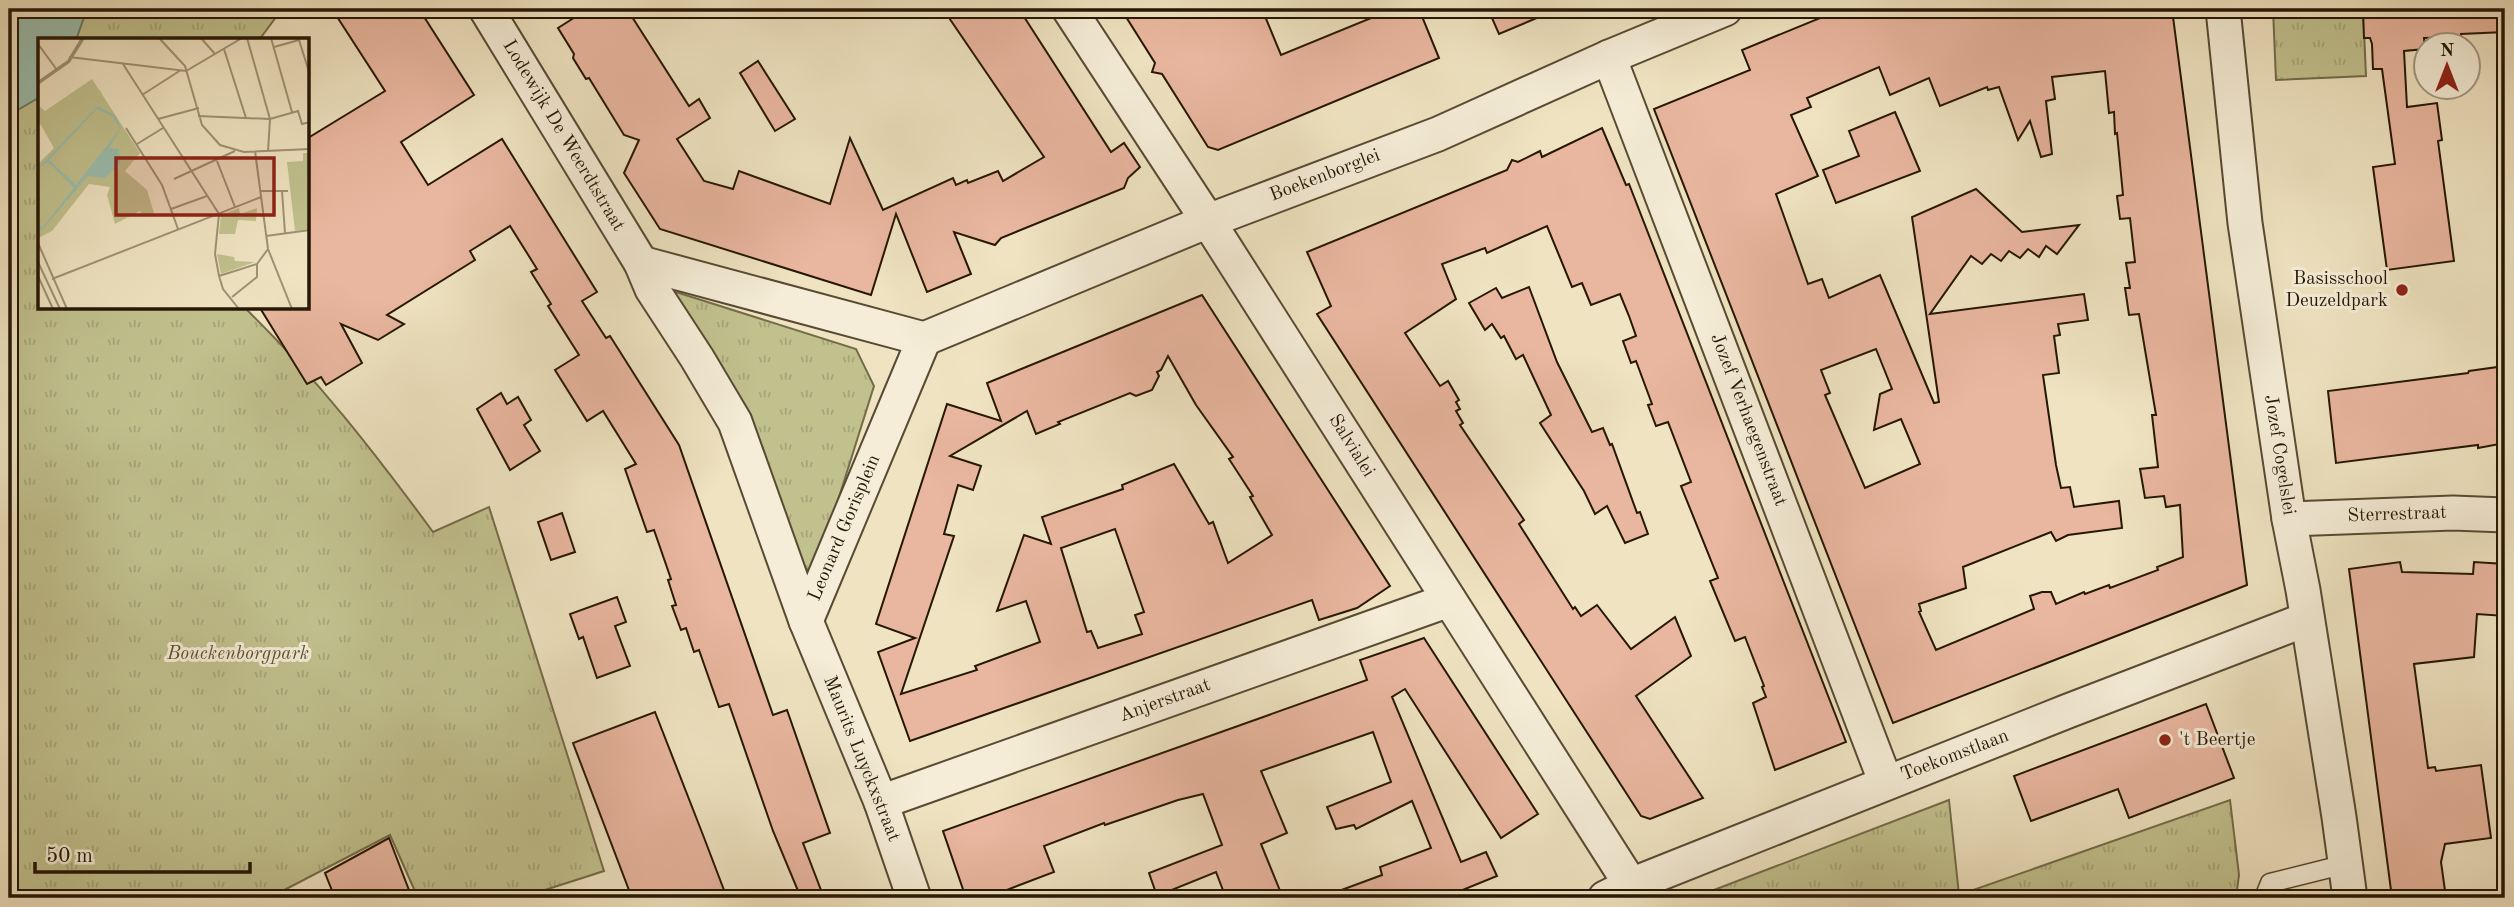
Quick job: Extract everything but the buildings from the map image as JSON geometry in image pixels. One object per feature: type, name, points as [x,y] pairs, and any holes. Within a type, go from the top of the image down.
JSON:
[{"type":"street","name":"Lodewijk De Weerdtstraat","points":[[486,9],[641,263]]},
{"type":"street","name":"Salvialei","points":[[1069,9],[1208,220],[1449,600],[1622,894]]},
{"type":"street","name":"Boekenborglei","points":[[924,340],[1208,220],[1438,134],[1609,57],[1726,9]]},
{"type":"street","name":"Jozef Cogelslei","points":[[2223,9],[2245,223],[2350,898]]},
{"type":"street","name":"Jozef Verhaegenstraat","points":[[1609,57],[1886,783]]},
{"type":"street","points":[[641,263],[924,340]]},
{"type":"street","name":"Leonard Gorisplein","points":[[641,263],[652,289],[735,422],[806,621]]},
{"type":"street","name":"Leonard Gorisplein","points":[[806,621],[924,340]]},
{"type":"street","name":"Sterrestraat","points":[[2289,519],[2432,513],[2505,515]]},
{"type":"street","name":"Anjerstraat","points":[[881,802],[1449,600]]},
{"type":"street","name":"Toekomstlaan","points":[[1622,894],[1886,783],[2307,619]]},
{"type":"street","name":"Maurits Luyckxstraat","points":[[806,621],[881,802],[914,898]]},
{"type":"lane","points":[[2264,898],[2270,883],[2346,863]]},
{"type":"green space","name":"Bouckenborgpark","points":[[9,9],[282,9],[260,38],[38,38],[38,310],[247,310],[344,416],[433,532],[489,507],[604,871],[520,898],[418,898],[390,835],[269,898],[9,898]]},
{"type":"green space","points":[[2273,9],[2363,9],[2366,76],[2276,80]]},
{"type":"green space","points":[[660,287],[856,349],[874,386],[818,564],[794,577]]},
{"type":"green space","points":[[1949,800],[1959,895],[2230,800],[2239,875],[2236,898],[1693,898]]},
{"type":"shaded area","points":[[9,9],[87,9],[77,38],[38,38],[38,98],[9,115]]},
{"type":"place","name":"Basisschool Deuzeldpark","points":[[2402,290]]},
{"type":"place","name":"'t Beertje","points":[[2165,740]]}]
